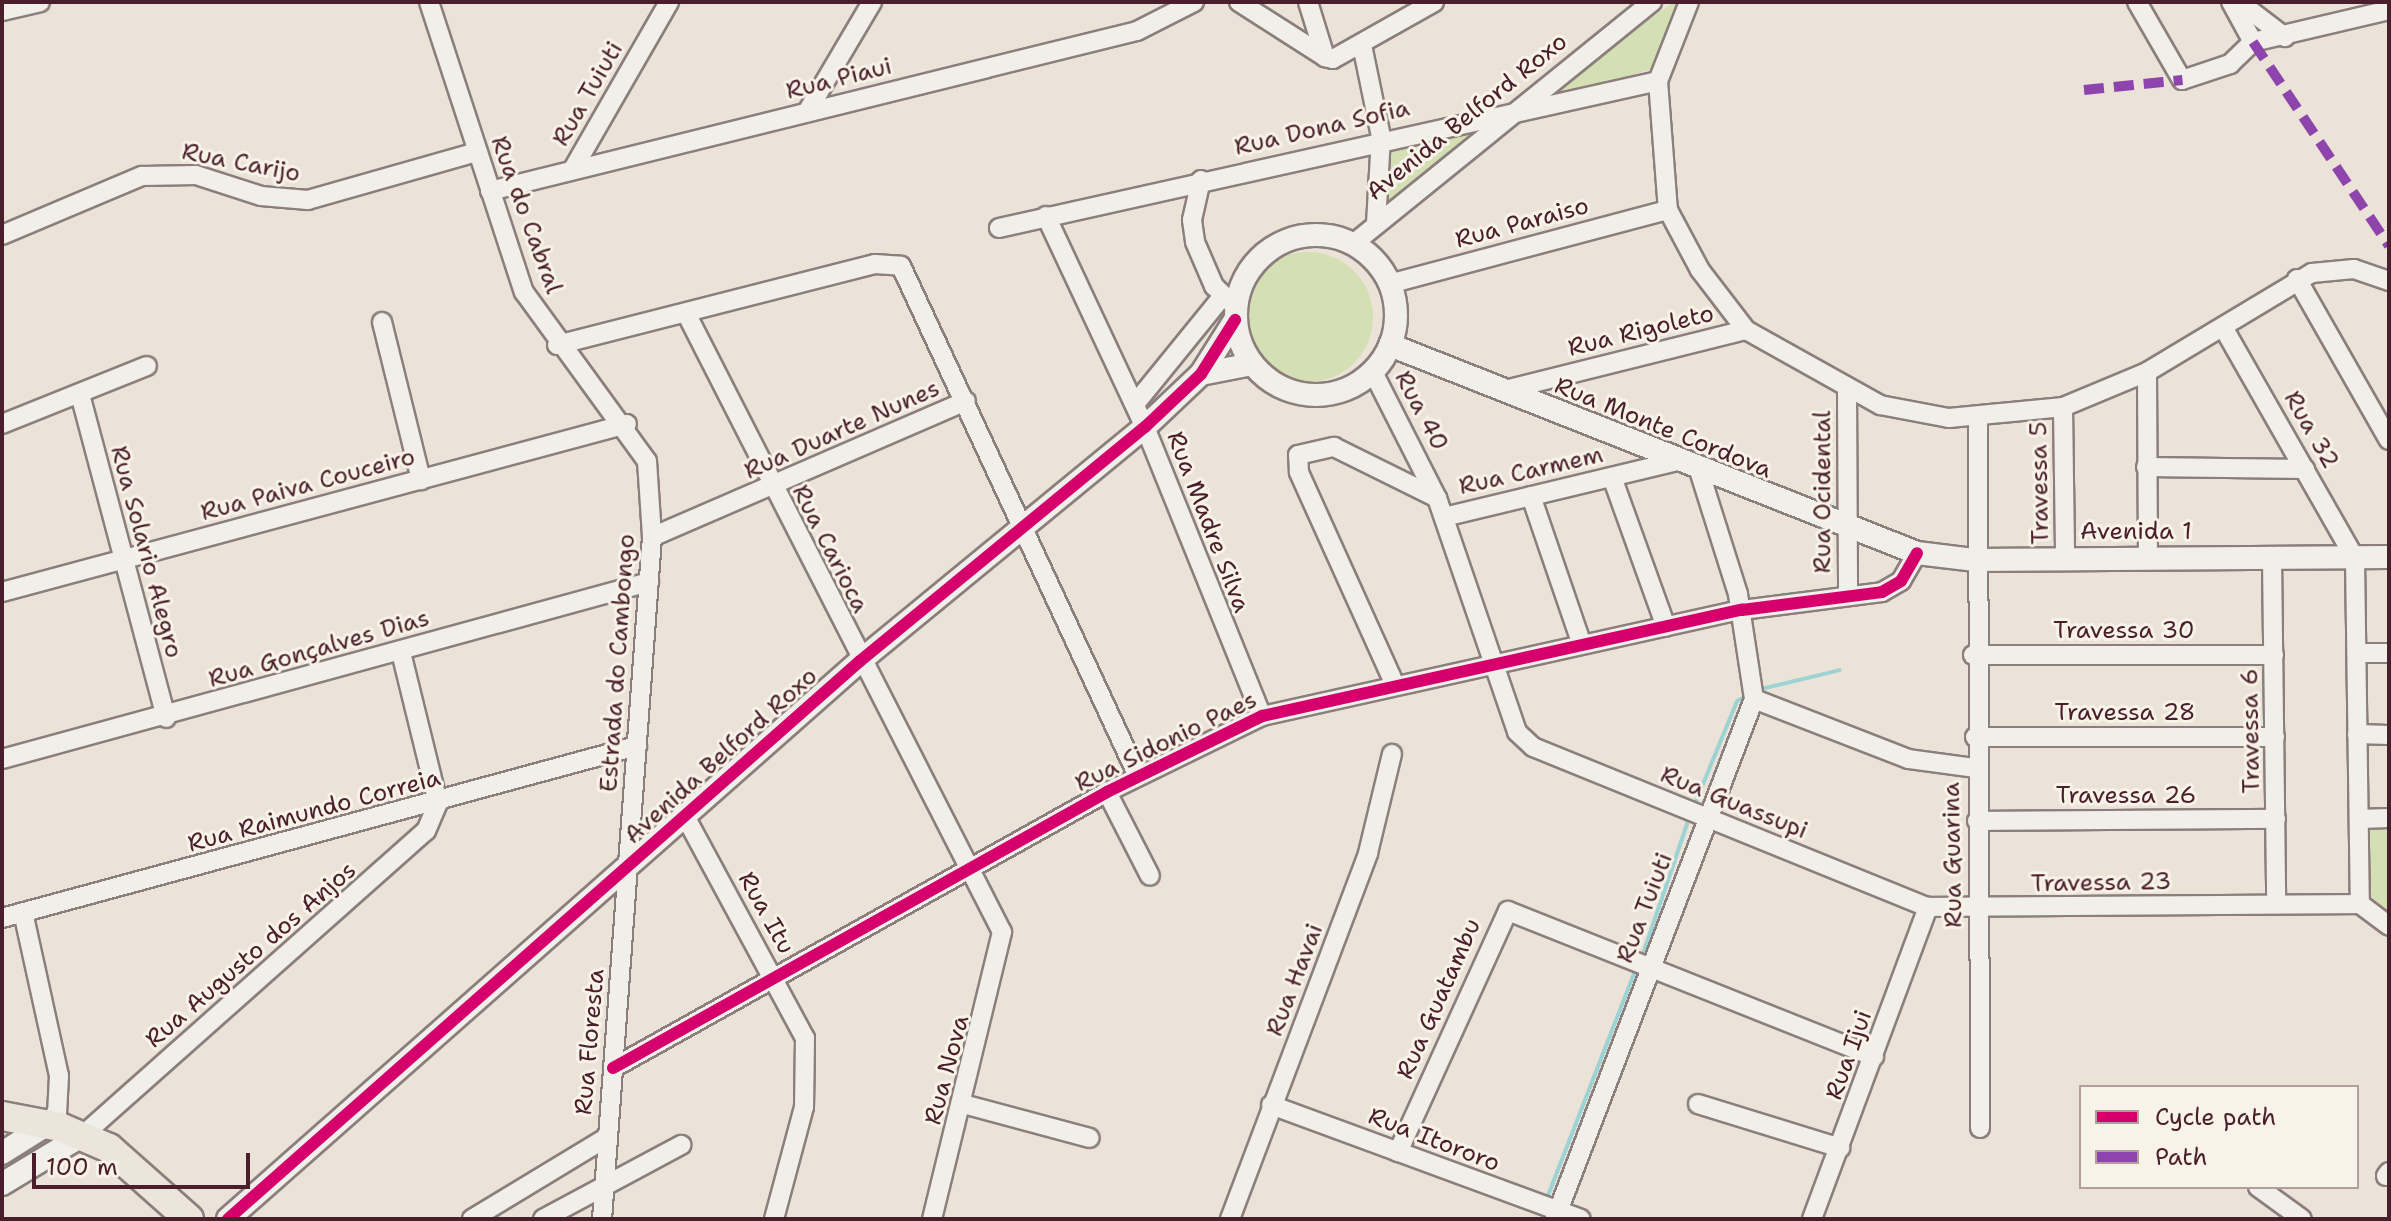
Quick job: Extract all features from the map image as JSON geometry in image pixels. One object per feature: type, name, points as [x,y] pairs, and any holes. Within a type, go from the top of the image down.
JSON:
[{"type":"main road","points":[[2,1116],[48,1124],[83,1135],[109,1148],[189,1219]]},
{"type":"street","points":[[2,11],[40,2]]},
{"type":"street","name":"Rua do Cabral","points":[[429,2],[524,292],[557,345],[627,424],[647,461]]},
{"type":"street","name":"Rua Tuiuti","points":[[573,169],[669,2]]},
{"type":"street","points":[[807,112],[872,2]]},
{"type":"street","name":"Rua Piaui","points":[[490,191],[1137,31],[1194,2]]},
{"type":"street","points":[[1239,2],[1325,57]]},
{"type":"street","points":[[1308,2],[1325,57]]},
{"type":"street","points":[[1325,57],[1362,45],[1434,2]]},
{"type":"street","name":"Avenida Belford Roxo","points":[[228,1219],[686,818],[860,661],[1026,528],[1145,427],[1201,374],[1249,270],[1285,241],[1308,235],[1353,244],[1652,2]]},
{"type":"street","points":[[1689,2],[1658,81],[1668,210],[1707,280],[1746,330],[1847,390],[1913,414],[1978,418],[2063,407],[2147,372],[2297,279],[2354,269],[2389,281]]},
{"type":"street","points":[[2137,2],[2182,80],[2230,64],[2253,42],[2285,37],[2389,10]]},
{"type":"street","points":[[2231,2],[2253,42]]},
{"type":"street","points":[[2239,2],[2285,37]]},
{"type":"street","points":[[1362,45],[1381,137],[1376,224]]},
{"type":"street","name":"Rua Dona Sofia","points":[[999,228],[1381,137],[1513,113],[1658,81]]},
{"type":"street","name":"Rua Carijo","points":[[2,235],[142,176],[196,175],[261,196],[308,200],[477,152]]},
{"type":"street","points":[[1201,180],[1192,220],[1195,242],[1231,308],[1252,364],[1270,381],[1312,395],[1334,394],[1373,372],[1390,345],[1389,284],[1353,244]]},
{"type":"street","name":"Rua Paraiso","points":[[1389,284],[1668,210]]},
{"type":"street","name":"Rua Madre Silva","points":[[1046,216],[1145,427],[1262,716]]},
{"type":"street","points":[[557,345],[895,264],[904,268],[966,401]]},
{"type":"street","points":[[2297,279],[2389,440]]},
{"type":"street","points":[[1135,404],[1231,308]]},
{"type":"street","name":"Rua Carioca","points":[[686,313],[772,489],[1002,932]]},
{"type":"street","points":[[382,322],[421,480]]},
{"type":"street","name":"Rua 32","points":[[2223,327],[2355,558]]},
{"type":"street","name":"Rua Rigoleto","points":[[1501,391],[1746,330]]},
{"type":"street","name":"Rua Monte Cordova","points":[[1390,345],[1846,530],[1917,553]]},
{"type":"street","points":[[1201,374],[1252,364]]},
{"type":"street","points":[[2,424],[81,398],[147,366]]},
{"type":"street","name":"Rua 40","points":[[1373,372],[1444,517]]},
{"type":"street","points":[[2147,372],[2148,558]]},
{"type":"street","name":"Rua Ocidental","points":[[1847,390],[1848,594]]},
{"type":"street","name":"Rua Solario Alegro","points":[[81,398],[121,561],[166,718]]},
{"type":"street","name":"Rua Duarte Nunes","points":[[652,537],[772,489],[966,401],[1138,776]]},
{"type":"street","name":"Travessa 5","points":[[2063,407],[2065,558]]},
{"type":"street","points":[[1976,768],[1973,655],[1978,418]]},
{"type":"street","name":"Rua Paiva Couceiro","points":[[2,592],[627,424]]},
{"type":"street","points":[[1395,685],[1299,472],[1298,455],[1334,447],[1437,498]]},
{"type":"street","name":"Estrada do Cambongo","points":[[628,869],[652,537],[647,461]]},
{"type":"street","name":"Rua Carmem","points":[[1444,517],[1677,461]]},
{"type":"street","points":[[2146,467],[2305,469]]},
{"type":"street","points":[[1699,470],[1742,610],[1753,693]]},
{"type":"street","points":[[1612,477],[1666,627]]},
{"type":"street","points":[[1531,496],[1582,645]]},
{"type":"street","points":[[1444,517],[1496,665]]},
{"type":"street","name":"Avenida 1","points":[[1917,553],[1974,560],[2389,557]]},
{"type":"street","name":"Rua Sidonio Paes","points":[[613,1068],[777,980],[1107,792],[1262,716],[1742,610],[1892,587],[1917,553]]},
{"type":"street","name":"Travessa 6","points":[[2272,558],[2276,904]]},
{"type":"street","points":[[2355,558],[2360,904]]},
{"type":"street","name":"Rua Gonçalves Dias","points":[[2,759],[166,718],[649,582]]},
{"type":"street","points":[[401,652],[438,803]]},
{"type":"street","points":[[2358,653],[2389,653]]},
{"type":"street","name":"Travessa 30","points":[[1973,655],[2274,655]]},
{"type":"street","name":"Rua Guassupi","points":[[1496,665],[1524,741],[1672,805],[1928,907]]},
{"type":"street","name":"Rua Tuiuti","points":[[1551,1211],[1638,966],[1699,815],[1753,693]]},
{"type":"street","name":"Rua Guarina","points":[[1753,693],[1909,759],[1976,768],[1980,1128]]},
{"type":"street","points":[[2357,734],[2389,735]]},
{"type":"street","name":"Travessa 28","points":[[1975,737],[2275,737]]},
{"type":"street","name":"Rua Raimundo Correia","points":[[2,918],[438,803],[637,746]]},
{"type":"street","name":"Rua Havai","points":[[1230,1219],[1368,853],[1392,754]]},
{"type":"street","points":[[1107,792],[1150,876]]},
{"type":"street","name":"Rua Augusto dos Anjos","points":[[83,1135],[410,847],[438,803]]},
{"type":"street","name":"Rua Itu","points":[[686,818],[777,980],[805,1038],[809,1073],[774,1219]]},
{"type":"street","points":[[2360,819],[2389,818]]},
{"type":"street","name":"Travessa 26","points":[[1977,821],[2276,819]]},
{"type":"street","name":"Rua Floresta","points":[[602,1219],[628,869]]},
{"type":"street","points":[[2276,904],[2360,904],[2389,926]]},
{"type":"street","name":"Travessa 23","points":[[1928,907],[1979,910],[2276,904]]},
{"type":"street","name":"Rua Ijui","points":[[1812,1219],[1928,907]]},
{"type":"street","name":"Rua Guatambu","points":[[1398,1152],[1508,911],[1638,966]]},
{"type":"street","points":[[2,1153],[48,1124],[57,1112],[59,1076],[23,912]]},
{"type":"street","name":"Rua Nova","points":[[932,1219],[963,1104],[1002,932]]},
{"type":"street","points":[[1638,966],[1874,1057]]},
{"type":"street","points":[[963,1104],[1090,1138]]},
{"type":"street","points":[[1698,1104],[1840,1148]]},
{"type":"street","name":"Rua Itororo","points":[[1271,1105],[1551,1211],[1581,1219]]},
{"type":"street","points":[[2,1184],[83,1135]]},
{"type":"street","points":[[472,1219],[606,1138]]},
{"type":"street","points":[[543,1219],[604,1182],[681,1145]]},
{"type":"street","points":[[2261,1189],[2302,1219]]},
{"type":"green space","points":[[1674,2],[1683,2],[1651,69],[1520,110]]},
{"type":"green space","points":[[1520,110],[1385,206],[1385,148]]},
{"type":"green space","points":[[1308,252],[1333,257],[1354,271],[1368,292],[1373,317],[1368,342],[1354,363],[1333,377],[1308,382],[1283,377],[1262,363],[1248,342],[1243,317],[1248,292],[1262,271],[1283,257]]},
{"type":"green space","points":[[2369,825],[2389,826],[2389,911],[2370,896]]},
{"type":"waterway","points":[[1757,690],[1840,670]]},
{"type":"waterway","points":[[1694,806],[1737,701],[1749,695]]},
{"type":"waterway","points":[[1642,957],[1689,818]]},
{"type":"waterway","points":[[1547,1198],[1636,968]]},
{"type":"marked path","points":[[2253,42],[2389,246]]},
{"type":"marked path","points":[[2084,90],[2182,80]]},
{"type":"cycle path","points":[[228,1219],[860,661],[1145,427],[1201,374],[1235,320]]},
{"type":"cycle path","points":[[613,1068],[1107,792],[1262,716],[1742,610],[1882,592],[1901,581],[1917,553]]}]
